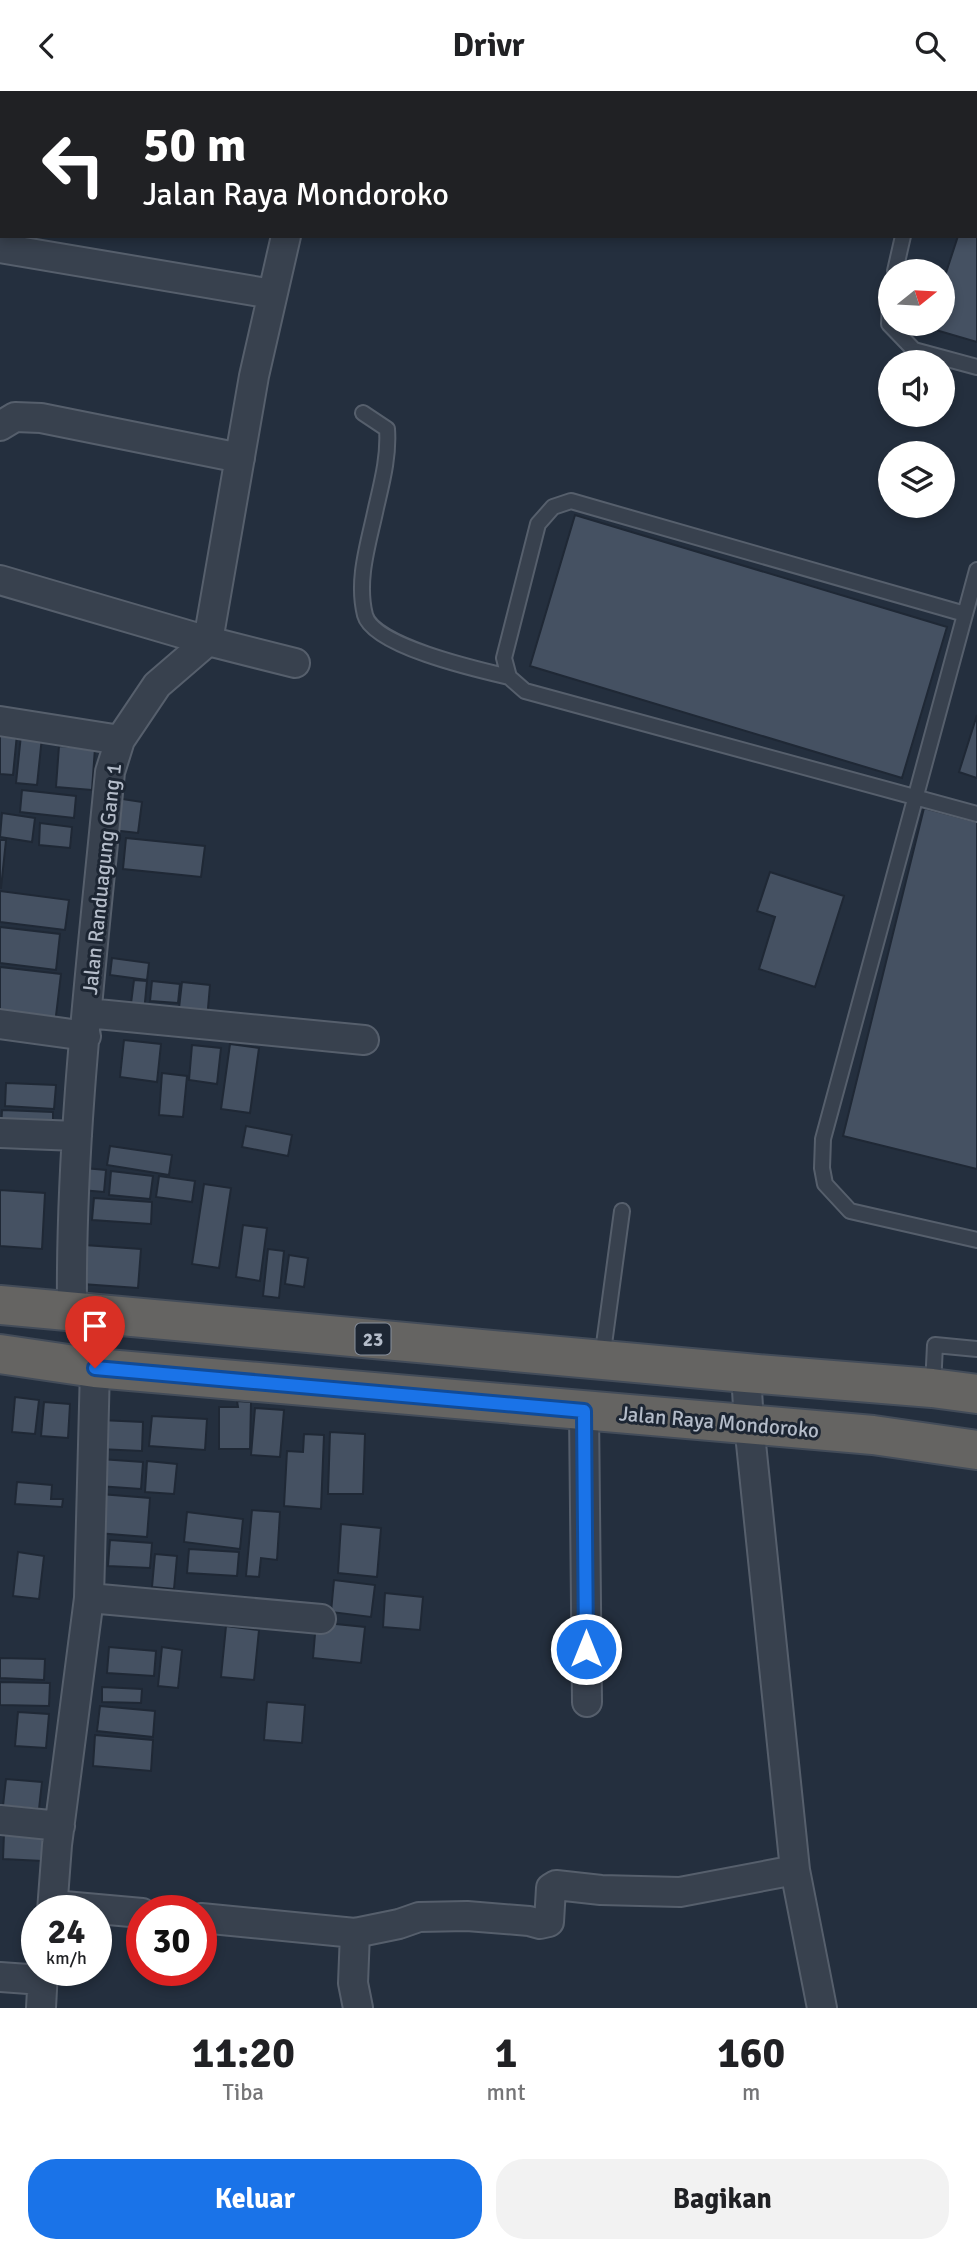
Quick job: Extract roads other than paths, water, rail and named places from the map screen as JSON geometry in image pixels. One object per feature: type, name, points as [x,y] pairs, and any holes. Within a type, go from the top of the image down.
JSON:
[{"type":"highway","name":"23","points":[[0,1305],[977,1394]]},
{"type":"highway","name":"Jalan Raya Mondoroko","points":[[0,1354],[95,1368],[873,1435],[977,1450]]},
{"type":"street","points":[[208,642],[240,458],[286,238]]},
{"type":"street","points":[[0,248],[272,294]]},
{"type":"street","points":[[0,426],[15,417],[41,418],[240,458]]},
{"type":"street","points":[[0,580],[208,642],[295,663]]},
{"type":"street","name":"Jalan Randuagung Gang 1","points":[[72,1311],[77,1136],[110,772],[120,740],[157,685],[208,642]]},
{"type":"street","points":[[0,721],[120,740]]},
{"type":"street","points":[[0,1024],[87,1025],[364,1040]]},
{"type":"street","points":[[0,1132],[77,1136]]},
{"type":"street","points":[[54,1895],[60,1826],[89,1598],[95,1368]]},
{"type":"street","points":[[746,1373],[795,1870],[822,2008]]},
{"type":"street","points":[[584,1411],[587,1702]]},
{"type":"street","points":[[89,1598],[321,1619]]},
{"type":"street","points":[[0,1820],[60,1826]]},
{"type":"street","points":[[217,1920],[355,1933],[419,1917],[467,1916],[547,1924],[550,1913],[549,1896],[551,1888],[556,1885],[601,1890],[680,1892],[795,1870]]},
{"type":"street","points":[[355,1933],[353,1983],[358,2008]]},
{"type":"street","points":[[0,1977],[21,1982]]},
{"type":"lane","points":[[898,259],[903,238]]},
{"type":"lane","points":[[901,336],[914,350],[977,367]]},
{"type":"lane","points":[[363,413],[387,429],[388,444],[386,466],[362,574],[365,616],[374,630],[421,652],[509,677],[525,691],[977,814]]},
{"type":"lane","points":[[509,677],[504,658],[538,524],[554,507],[571,501],[965,614]]},
{"type":"lane","points":[[977,570],[823,1139],[822,1168],[825,1184],[850,1211],[977,1240]]},
{"type":"lane","points":[[601,1360],[622,1211]]},
{"type":"lane","points":[[932,1388],[936,1345],[977,1349]]}]
